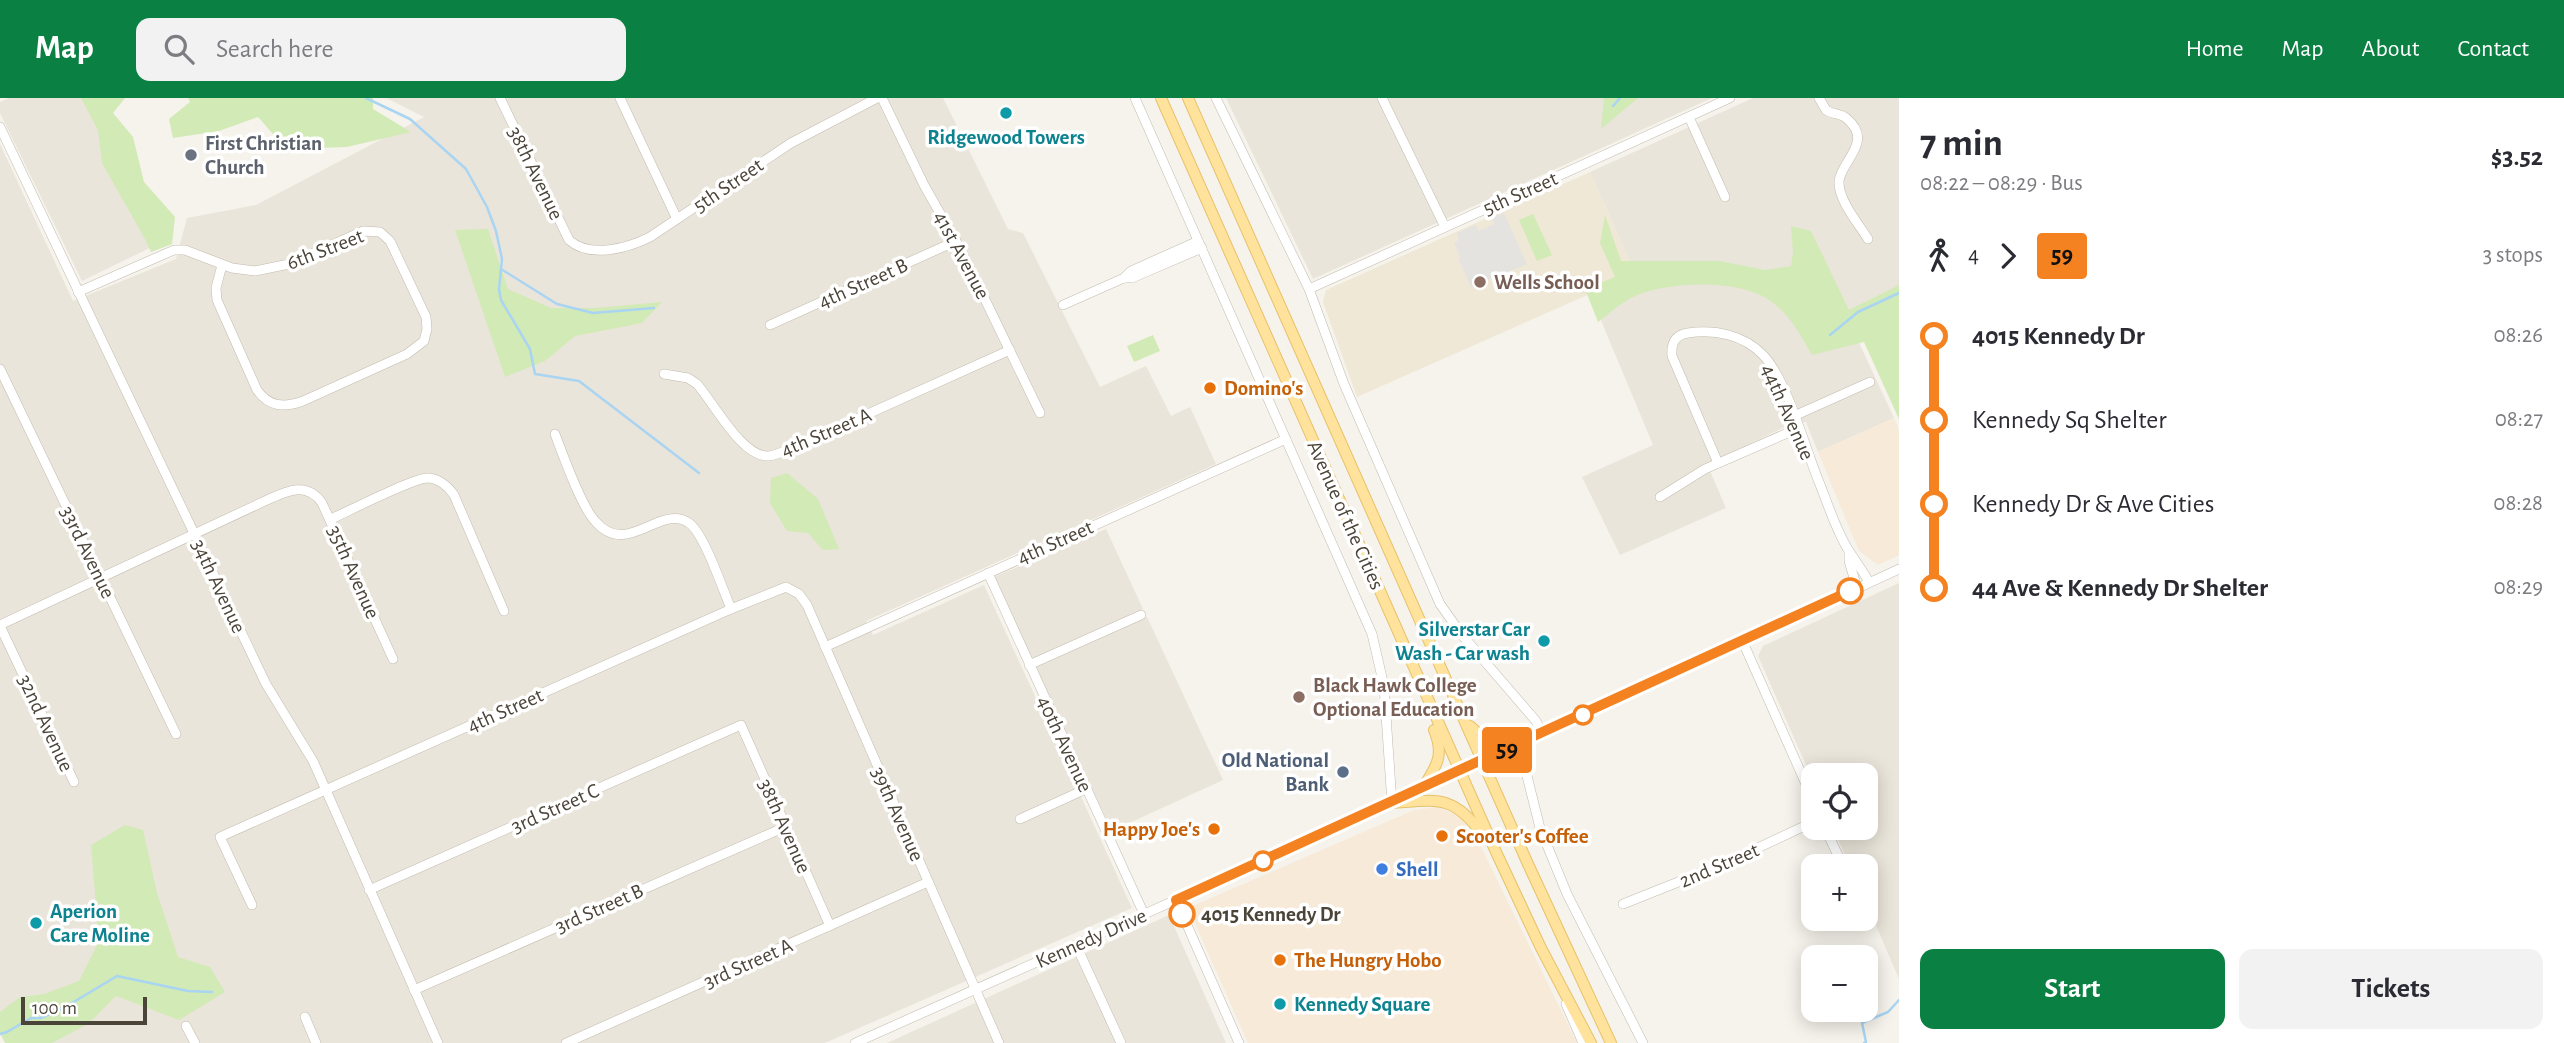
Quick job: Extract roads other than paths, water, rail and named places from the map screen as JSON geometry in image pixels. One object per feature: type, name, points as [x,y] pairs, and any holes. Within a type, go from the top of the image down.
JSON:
[{"type":"main road","name":"Avenue of the Cities","points":[[1161,98],[1503,867],[1549,964],[1591,1043]]},
{"type":"main road","name":"Avenue of the Cities","points":[[1188,98],[1482,761],[1611,1043]]},
{"type":"main road","points":[[1374,578],[1396,642],[1439,745],[1438,761],[1422,789]]},
{"type":"main road","points":[[1463,718],[1482,737],[1514,747]]},
{"type":"main road","points":[[1392,803],[1444,802],[1464,811],[1503,867]]},
{"type":"street","name":"38th Avenue","points":[[500,98],[565,233],[575,245]]},
{"type":"street","points":[[620,98],[677,219]]},
{"type":"street","name":"5th Street","points":[[575,245],[600,249],[627,247],[650,237],[784,147],[823,124],[877,98]]},
{"type":"street","name":"41st Avenue","points":[[883,98],[924,185],[956,241],[1040,413]]},
{"type":"street","name":"Avenue of the Cities","points":[[1135,98],[1346,571],[1375,643],[1386,701],[1392,803]]},
{"type":"street","points":[[1216,98],[1309,289],[1344,384],[1440,604],[1462,635],[1536,721],[1542,733]]},
{"type":"street","points":[[1382,98],[1445,227]]},
{"type":"street","name":"5th Street","points":[[1309,289],[1730,98]]},
{"type":"street","points":[[1819,98],[1826,110],[1843,116],[1855,131],[1857,146],[1841,172],[1840,192],[1868,239]]},
{"type":"street","points":[[1689,117],[1725,197]]},
{"type":"street","name":"34th Avenue","points":[[0,128],[266,684],[303,743],[438,1043]]},
{"type":"street","name":"6th Street","points":[[78,292],[174,250],[190,251],[222,265],[255,271],[279,267],[356,234],[376,231],[385,236],[395,248],[422,308],[428,323],[424,341],[407,354],[303,401],[287,406],[276,405],[265,399],[257,390],[220,308],[216,288],[222,265]]},
{"type":"street","name":"4th Street B","points":[[770,325],[956,241]]},
{"type":"street","points":[[1063,305],[1124,278],[1131,271],[1200,245]]},
{"type":"street","name":"44th Avenue","points":[[1718,463],[1672,356],[1672,345],[1680,335],[1700,332],[1733,335],[1754,346],[1768,361],[1794,416],[1819,484],[1849,551],[1869,582]]},
{"type":"street","name":"4th Street A","points":[[664,374],[688,378],[697,384],[742,443],[753,452],[768,456],[790,449],[1010,350]]},
{"type":"street","name":"33rd Avenue","points":[[0,369],[176,734]]},
{"type":"street","points":[[1794,416],[1870,382]]},
{"type":"street","points":[[1660,497],[1688,478],[1718,463],[1799,428]]},
{"type":"street","points":[[555,433],[589,512],[598,524],[617,534],[630,535],[670,519],[687,522],[699,536],[731,609]]},
{"type":"street","name":"4th Street","points":[[825,647],[1286,439]]},
{"type":"street","points":[[331,519],[423,479],[435,479],[454,495],[504,611]]},
{"type":"street","name":"35th Avenue","points":[[195,534],[290,490],[309,489],[319,498],[331,519],[393,659]]},
{"type":"street","points":[[0,625],[195,534]]},
{"type":"street","name":"44th Avenue","points":[[1849,551],[1849,561],[1857,588]]},
{"type":"street","name":"Kennedy Drive","points":[[855,1043],[870,1040],[1392,803],[1899,569]]},
{"type":"street","name":"40th Avenue","points":[[988,573],[1144,915]]},
{"type":"street","name":"4th Street","points":[[252,905],[220,837],[731,609],[781,588],[791,589]]},
{"type":"street","name":"39th Avenue","points":[[791,589],[803,599],[825,647],[999,1043]]},
{"type":"street","points":[[1029,665],[1141,615]]},
{"type":"street","name":"32nd Avenue","points":[[0,625],[74,782]]},
{"type":"street","points":[[1742,640],[1801,773]]},
{"type":"street","name":"38th Avenue","points":[[741,725],[830,926]]},
{"type":"street","name":"3rd Street C","points":[[369,890],[741,725]]},
{"type":"street","points":[[1514,747],[1524,760],[1541,828],[1567,894],[1643,1043]]},
{"type":"street","points":[[1020,819],[1086,789]]},
{"type":"street","name":"3rd Street B","points":[[414,990],[785,827]]},
{"type":"street","name":"2nd Street","points":[[1623,904],[1726,863],[1801,828]]},
{"type":"street","name":"3rd Street A","points":[[566,1043],[928,882]]},
{"type":"street","points":[[1176,900],[1239,1043]]},
{"type":"street","points":[[1076,945],[1121,1043]]},
{"type":"street","points":[[1549,964],[1583,1043]]},
{"type":"street","points":[[305,1017],[316,1043]]},
{"type":"street","points":[[186,1026],[195,1043]]},
{"type":"waterway","points":[[366,98],[410,119],[466,169],[487,207],[496,231],[502,259],[499,289],[501,300],[530,349],[535,374],[579,381],[699,473]]},
{"type":"waterway","points":[[1613,106],[1620,98]]},
{"type":"waterway","points":[[501,269],[557,304],[593,313],[654,308]]},
{"type":"waterway","points":[[1830,335],[1858,312],[1899,293]]},
{"type":"waterway","points":[[0,1034],[31,1018],[41,1018],[67,1006],[117,976],[188,991],[212,992]]},
{"type":"waterway","points":[[1864,1043],[1862,1023],[1888,1012],[1899,1000]]},
{"type":"place","name":"Ridgewood Towers","points":[[1006,113]]},
{"type":"place","name":"First Christian Church","points":[[191,155]]},
{"type":"place","name":"Wells School","points":[[1480,282]]},
{"type":"place","name":"Domino's","points":[[1210,388]]},
{"type":"place","name":"Silverstar Car Wash - Car wash","points":[[1544,641]]},
{"type":"place","name":"Black Hawk College Optional Education","points":[[1299,697]]},
{"type":"place","name":"Old National Bank","points":[[1343,772]]},
{"type":"place","name":"Happy Joe's","points":[[1214,829]]},
{"type":"place","name":"Scooter's Coffee","points":[[1442,836]]},
{"type":"place","name":"Shell","points":[[1382,869]]},
{"type":"place","name":"4015 Kennedy Dr","points":[[1182,914]]},
{"type":"place","name":"Aperion Care Moline","points":[[36,923]]},
{"type":"place","name":"The Hungry Hobo","points":[[1280,960]]},
{"type":"place","name":"Kennedy Square","points":[[1280,1004]]}]
